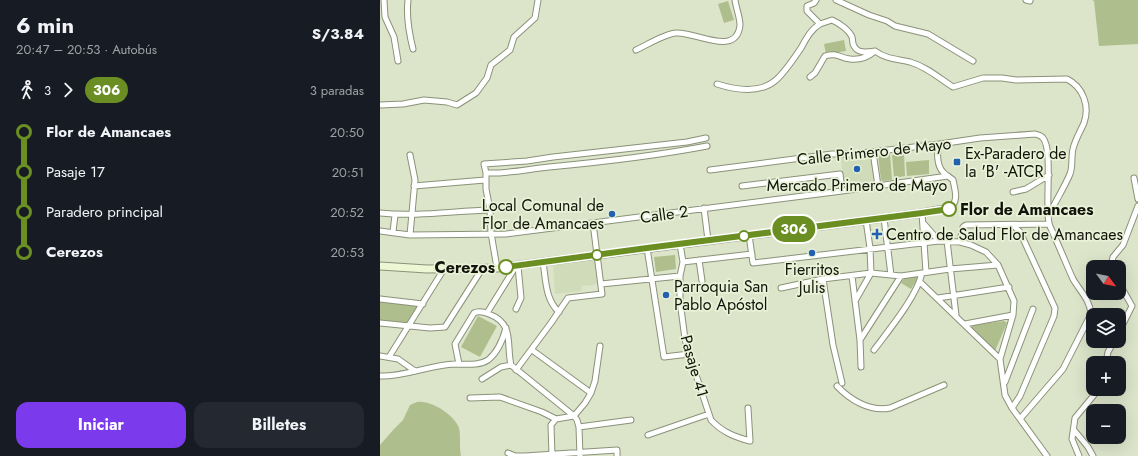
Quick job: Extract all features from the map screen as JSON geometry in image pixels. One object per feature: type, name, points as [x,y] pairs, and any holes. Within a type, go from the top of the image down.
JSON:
[{"type":"street","points":[[384,0],[385,16],[394,37],[398,61]]},
{"type":"street","points":[[408,0],[407,17],[413,49]]},
{"type":"street","points":[[380,105],[403,104],[424,100],[447,102],[457,105],[473,96],[486,78],[491,65],[511,48],[514,36],[535,18],[538,0]]},
{"type":"street","points":[[636,50],[669,34],[676,33],[686,33],[720,42],[730,41],[736,35],[740,25],[735,0]]},
{"type":"street","points":[[816,0],[808,6],[807,11],[820,24]]},
{"type":"street","points":[[836,0],[869,15],[887,20],[895,26],[928,34],[973,61]]},
{"type":"street","points":[[717,84],[729,88],[748,91],[766,86],[776,80],[794,58],[813,30],[820,24],[832,20],[848,31],[852,37],[853,45],[862,52],[875,51],[888,58],[910,62],[926,68],[953,87],[983,78],[1016,80],[1067,79],[1074,82],[1081,90],[1084,96],[1086,110],[1084,121],[1073,150],[1070,174],[1048,216]]},
{"type":"street","points":[[810,78],[815,73],[825,56],[834,54],[850,59],[864,58],[875,51]]},
{"type":"street","name":"Calle Primero de Mayo","points":[[710,170],[832,154],[853,154],[980,138],[1035,134],[1044,138],[1046,144],[1049,176]]},
{"type":"street","points":[[497,268],[491,234],[490,210],[486,189],[486,173],[484,164],[527,161],[687,142],[706,138]]},
{"type":"street","points":[[380,266],[427,269],[482,269],[517,266],[922,213],[950,208],[954,205],[956,196],[953,180],[941,170],[938,153],[940,144]]},
{"type":"street","points":[[486,173],[507,173],[536,168],[605,162],[707,146]]},
{"type":"street","points":[[873,152],[878,186]]},
{"type":"street","points":[[410,155],[414,186],[410,234]]},
{"type":"street","points":[[742,186],[840,174],[842,191]]},
{"type":"street","name":"Calle 2","points":[[380,231],[410,234],[506,234],[948,176]]},
{"type":"street","points":[[1020,418],[1063,369],[1091,314],[1090,307],[1074,280],[1049,224],[1049,176]]},
{"type":"street","points":[[1013,192],[1026,189],[1049,176]]},
{"type":"street","points":[[1134,178],[1138,199]]},
{"type":"street","points":[[414,186],[485,180]]},
{"type":"street","points":[[1112,260],[1113,256],[1122,245],[1138,206]]},
{"type":"street","points":[[704,208],[708,240]]},
{"type":"street","points":[[380,213],[411,215],[490,210]]},
{"type":"street","points":[[874,350],[890,329],[920,282],[924,273],[925,243],[922,213]]},
{"type":"street","points":[[393,232],[395,215]]},
{"type":"street","points":[[884,218],[891,276]]},
{"type":"street","points":[[855,301],[871,274],[870,248],[866,220]]},
{"type":"street","points":[[516,370],[532,350],[568,298],[602,294],[594,223]]},
{"type":"street","points":[[924,223],[939,241]]},
{"type":"street","points":[[960,242],[964,226],[1049,224]]},
{"type":"street","points":[[1012,408],[1020,396],[1054,316],[1054,308],[1020,232],[1013,225]]},
{"type":"street","points":[[749,235],[753,263],[939,241],[960,242],[986,252],[998,265],[1014,301],[1013,315],[1000,359],[1005,395],[1012,408],[1047,456]]},
{"type":"street","points":[[946,241],[956,315]]},
{"type":"street","name":"Pasaje 41","points":[[680,244],[683,262],[680,276],[680,301],[685,339],[709,414],[718,427],[750,442],[748,408]]},
{"type":"street","points":[[647,248],[664,357],[676,354],[689,354]]},
{"type":"street","points":[[683,262],[752,254]]},
{"type":"street","points":[[699,260],[702,281]]},
{"type":"street","points":[[543,262],[549,300],[559,312]]},
{"type":"street","points":[[781,288],[823,279],[871,274],[901,276],[950,269],[998,265]]},
{"type":"street","points":[[516,308],[521,298],[517,266]]},
{"type":"street","points":[[487,313],[517,266]]},
{"type":"street","points":[[389,357],[444,269]]},
{"type":"street","points":[[380,323],[438,328],[445,327],[482,269]]},
{"type":"street","points":[[601,284],[680,276]]},
{"type":"street","points":[[852,276],[860,340],[861,367]]},
{"type":"street","points":[[860,340],[901,276]]},
{"type":"street","points":[[823,279],[839,384],[846,395],[873,408],[883,410],[944,385]]},
{"type":"street","points":[[920,282],[1000,359]]},
{"type":"street","points":[[938,298],[1009,287]]},
{"type":"street","points":[[1126,295],[1132,306],[1126,318]]},
{"type":"street","points":[[380,299],[423,304]]},
{"type":"street","points":[[1004,382],[1033,309]]},
{"type":"street","points":[[458,364],[455,347],[456,341],[474,313],[487,313],[501,322],[506,328],[510,340],[511,365],[577,420],[579,427],[580,454]]},
{"type":"street","points":[[965,324],[1013,315]]},
{"type":"street","points":[[380,376],[394,377],[437,366],[472,364],[487,360],[496,351],[506,328]]},
{"type":"street","points":[[470,398],[500,397],[542,412],[556,419],[574,416],[591,393],[595,381],[600,346]]},
{"type":"street","points":[[532,350],[591,393]]},
{"type":"street","points":[[380,356],[398,359],[415,371]]},
{"type":"street","points":[[482,379],[501,367],[511,365]]},
{"type":"street","points":[[1079,456],[1072,439],[1076,415],[1093,396]]},
{"type":"street","points":[[648,435],[709,414]]},
{"type":"street","points":[[552,455],[551,425],[556,419]]},
{"type":"street","points":[[579,427],[631,420]]},
{"type":"street","points":[[1074,430],[1088,447],[1093,456]]},
{"type":"street","points":[[508,453],[515,456],[520,456],[580,454],[617,450],[617,456]]},
{"type":"shaded area","points":[[1092,0],[1138,0],[1138,44],[1099,46],[1094,1]]},
{"type":"shaded area","points":[[728,1],[734,20],[724,23],[718,4]]},
{"type":"shaded area","points":[[844,40],[846,51],[826,54],[824,44]]},
{"type":"shaded area","points":[[890,153],[892,180],[883,181],[881,180],[878,155]]},
{"type":"shaded area","points":[[904,154],[905,176],[894,178],[892,155]]},
{"type":"shaded area","name":"Mercado Primero de Mayo","points":[[871,155],[874,181],[843,184],[841,158]]},
{"type":"shaded area","points":[[929,160],[929,174],[907,176],[906,162]]},
{"type":"shaded area","points":[[675,255],[676,269],[656,272],[654,257]]},
{"type":"shaded area","points":[[596,259],[598,282],[594,285],[582,286],[581,291],[555,294],[553,263]]},
{"type":"shaded area","points":[[910,275],[918,278],[911,289],[901,283]]},
{"type":"shaded area","points":[[380,301],[419,306],[408,324],[380,321]]},
{"type":"shaded area","points":[[478,316],[497,326],[480,357],[461,347]]},
{"type":"shaded area","points":[[1004,321],[1007,323],[995,351],[971,328],[973,325]]},
{"type":"shaded area","points":[[417,402],[435,405],[453,418],[459,428],[461,456],[380,456],[380,445],[403,420],[410,405]]},
{"type":"bus line","name":"306","points":[[506,267],[949,209]]},
{"type":"place","name":"Ex-Paradero de la 'B' -ATCR","points":[[957,162]]},
{"type":"place","name":"Mercado Primero de Mayo","points":[[857,169]]},
{"type":"place","name":"Flor de Amancaes","points":[[949,209]]},
{"type":"place","name":"Local Comunal de Flor de Amancaes","points":[[612,214]]},
{"type":"place","name":"Centro de Salud Flor de Amancaes","points":[[877,234]]},
{"type":"place","name":"Fierritos Julis","points":[[812,253]]},
{"type":"place","name":"Cerezos","points":[[506,267]]},
{"type":"place","name":"Parroquia San Pablo Apóstol","points":[[666,295]]}]
